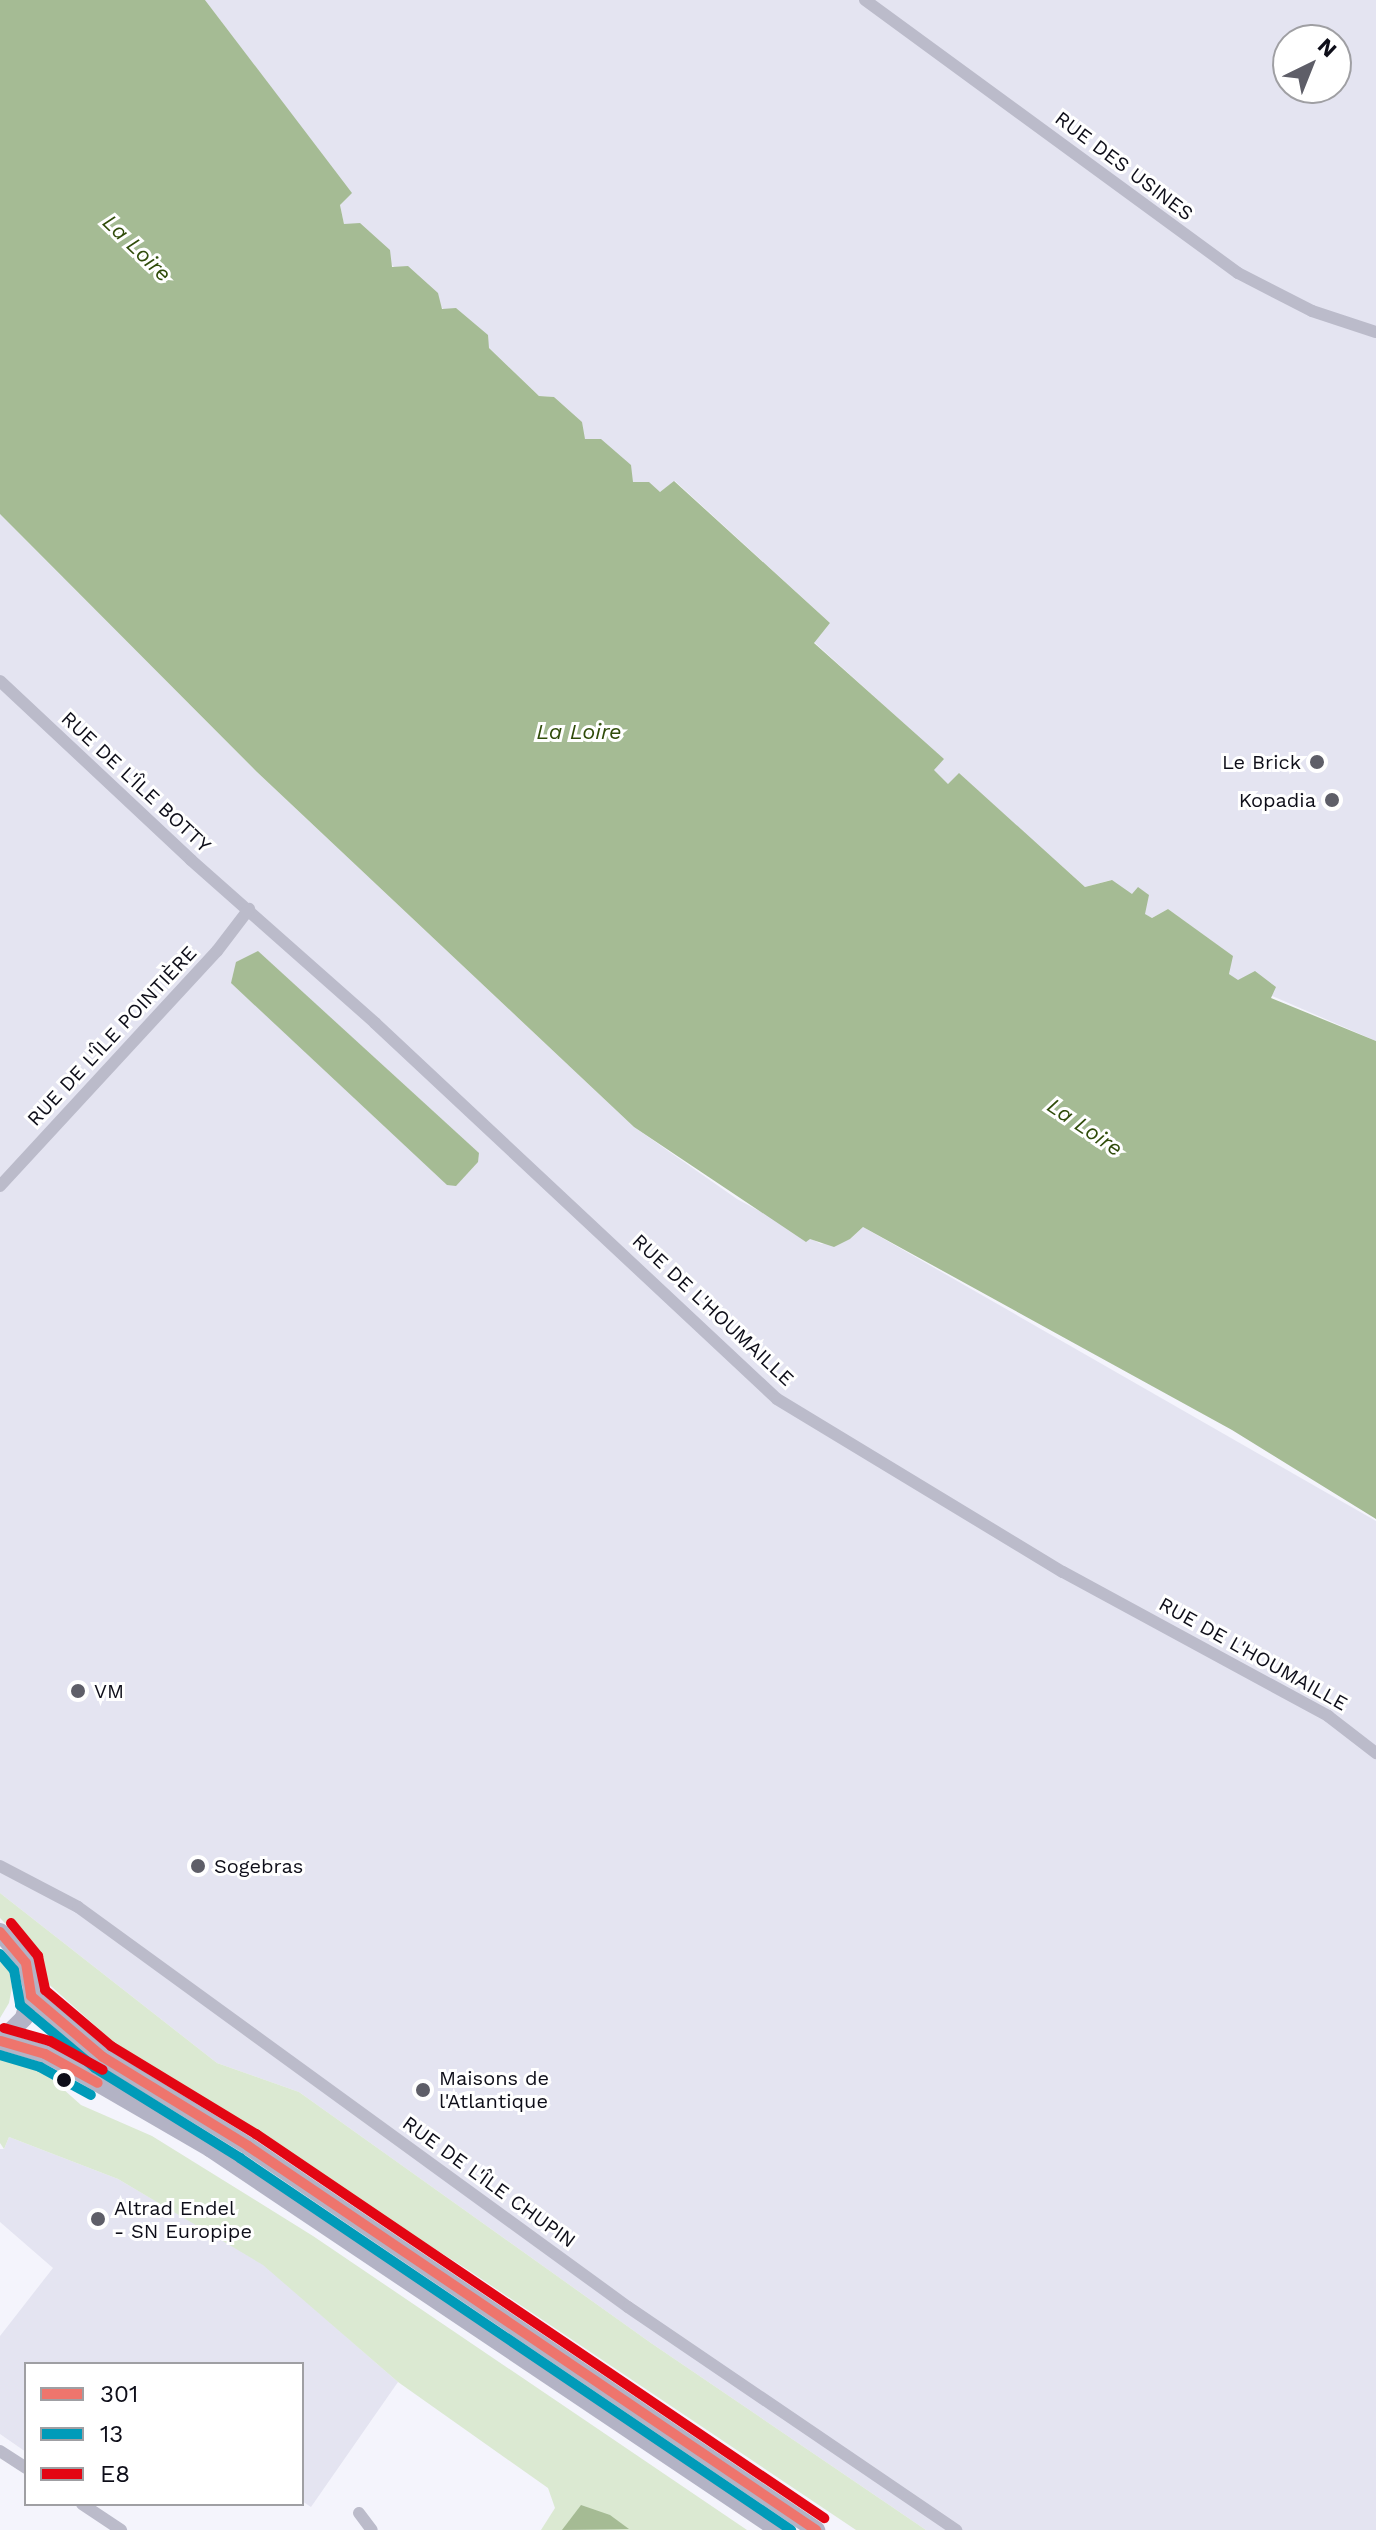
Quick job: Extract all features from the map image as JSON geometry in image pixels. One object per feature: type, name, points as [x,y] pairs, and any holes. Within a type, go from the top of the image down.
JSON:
[{"type":"main road","points":[[0,1932],[26,1963],[31,1978],[31,1996],[24,2018],[1,2042]]},
{"type":"main road","points":[[31,1996],[103,2057],[248,2146],[816,2530]]},
{"type":"main road","points":[[1,2042],[26,2047],[72,2068],[210,2148],[779,2530]]},
{"type":"street","name":"RUE DES USINES","points":[[865,0],[1238,273],[1312,311],[1376,332]]},
{"type":"street","name":"RUE DE L'ÎLE BOTTY","points":[[0,681],[198,867],[249,909]]},
{"type":"street","name":"RUE DE L'ÎLE POINTIÈRE","points":[[0,1186],[217,951],[249,909]]},
{"type":"street","name":"RUE DE L'HOUMAILLE","points":[[249,909],[777,1399],[1063,1572],[1328,1716],[1376,1753]]},
{"type":"street","name":"RUE DE L'ÎLE CHUPIN","points":[[0,1866],[78,1907],[628,2307],[956,2530]]},
{"type":"street","points":[[0,2451],[24,2467]]},
{"type":"street","points":[[85,2506],[121,2530]]},
{"type":"street","points":[[359,2513],[372,2530]]},
{"type":"shaded area","points":[[205,0],[1376,0],[1376,1041],[1238,981],[1229,974],[1232,956],[1168,909],[1152,918],[1144,914],[1138,888],[1132,895],[1111,880],[1085,887],[959,774],[949,785],[933,770],[943,759],[814,642],[830,623],[675,481],[660,492],[633,482],[585,439],[554,397],[539,396],[489,348],[344,224],[340,205],[351,193]]},
{"type":"shaded area","points":[[0,514],[257,772],[634,1127],[737,1199],[821,1244],[850,1239],[863,1227],[1376,1521],[1376,2530],[926,2530],[651,2343],[299,2092],[217,2063],[0,1893]]},
{"type":"shaded area","points":[[0,1893],[217,2063],[299,2092],[651,2343],[926,2530],[856,2530],[465,2268],[119,2047],[43,1979],[34,1953],[0,1918]]},
{"type":"shaded area","points":[[0,1958],[9,1971],[12,1987],[9,2003],[0,2018]]},
{"type":"shaded area","points":[[13,2051],[25,2055],[81,2105],[152,2136],[313,2236],[747,2530],[541,2530],[555,2508],[548,2488],[398,2382],[263,2265],[118,2179],[9,2137],[4,2149],[0,2143],[0,2054]]},
{"type":"shaded area","points":[[9,2137],[118,2179],[263,2264],[398,2382],[311,2507],[304,2502],[304,2362],[24,2362],[24,2451],[0,2434],[0,2336],[53,2268],[0,2222],[0,2149],[4,2149]]},
{"type":"water","name":"La Loire","points":[[0,0],[205,0],[352,193],[340,205],[344,224],[360,223],[390,250],[392,267],[408,266],[438,293],[442,309],[456,308],[488,335],[489,348],[539,396],[554,397],[582,422],[585,439],[601,439],[631,465],[633,482],[649,482],[660,492],[674,481],[830,623],[814,643],[944,759],[934,770],[948,784],[959,773],[1085,887],[1112,880],[1132,894],[1138,887],[1149,895],[1145,914],[1152,918],[1168,909],[1233,956],[1229,974],[1238,980],[1255,971],[1276,987],[1271,998],[1376,1041],[1376,1519],[1232,1430],[863,1227],[850,1239],[834,1247],[810,1239],[806,1242],[634,1127],[257,772],[0,514]]},
{"type":"water","points":[[258,951],[479,1153],[478,1162],[456,1186],[447,1185],[231,983],[236,962]]},
{"type":"water","points":[[581,2505],[610,2515],[629,2529],[562,2530]]},
{"type":"transit line","name":"E8","points":[[11,1923],[38,1956],[45,1990],[111,2046],[256,2134],[824,2518]]},
{"type":"transit line","name":"301","points":[[0,1932],[26,1963],[31,1996]]},
{"type":"transit line","name":"13","points":[[0,1954],[14,1970],[20,2005],[95,2068],[240,2158],[791,2530]]},
{"type":"transit line","name":"301","points":[[31,1996],[103,2057],[248,2146],[816,2530]]},
{"type":"transit line","name":"E8","points":[[4,2028],[50,2041],[103,2070]]},
{"type":"transit line","name":"301","points":[[1,2041],[45,2054],[98,2083]]},
{"type":"transit line","name":"13","points":[[0,2055],[40,2067],[91,2095]]},
{"type":"place","name":"Le Brick","points":[[1317,762]]},
{"type":"place","name":"Kopadia","points":[[1332,800]]},
{"type":"place","name":"VM","points":[[78,1691]]},
{"type":"place","name":"Sogebras","points":[[198,1866]]},
{"type":"place","name":"Maisons de l'Atlantique","points":[[423,2090]]},
{"type":"place","name":"Altrad Endel - SN Europipe","points":[[98,2219]]}]
